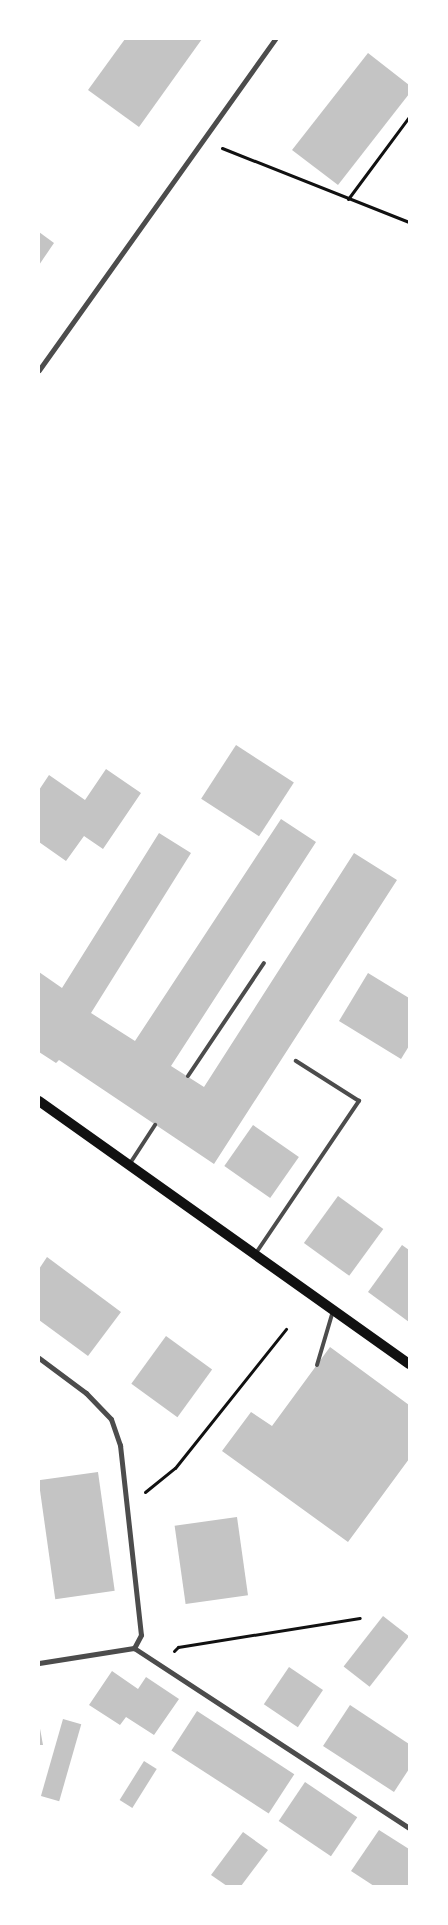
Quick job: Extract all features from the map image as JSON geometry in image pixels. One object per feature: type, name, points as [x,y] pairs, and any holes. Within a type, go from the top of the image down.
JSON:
[{"type":"main road","points":[[39,1101],[256,1253],[409,1364]]},
{"type":"street","points":[[39,370],[275,39]]},
{"type":"street","points":[[39,1358],[86,1393],[111,1419],[120,1445],[141,1635],[134,1648]]},
{"type":"street","points":[[39,1663],[134,1648],[409,1828]]},
{"type":"lane","points":[[188,1076],[264,963]]},
{"type":"lane","points":[[256,1253],[360,1101],[296,1061]]},
{"type":"lane","points":[[129,1165],[155,1125]]},
{"type":"lane","points":[[316,1365],[333,1309]]},
{"type":"path","points":[[348,198],[409,117]]},
{"type":"path","points":[[203,140],[409,222]]},
{"type":"path","points":[[127,1507],[175,1468],[286,1329]]},
{"type":"path","points":[[161,1666],[178,1647],[360,1618]]},
{"type":"building","points":[[125,39],[202,39],[139,127],[88,90]]},
{"type":"building","points":[[368,53],[409,85],[409,94],[338,185],[292,150]]},
{"type":"building","points":[[39,232],[54,243],[39,265]]},
{"type":"building","points":[[236,745],[294,783],[259,836],[201,799]]},
{"type":"building","points":[[106,769],[141,793],[103,849],[84,836],[66,861],[39,842],[39,790],[49,775],[85,800]]},
{"type":"building","points":[[281,819],[316,842],[171,1066],[204,1087],[354,853],[397,880],[214,1164],[59,1060],[56,1063],[39,1052],[39,972],[62,988],[159,833],[191,853],[91,1013],[135,1041]]},
{"type":"building","points":[[368,973],[409,998],[409,1046],[401,1059],[339,1021]]},
{"type":"building","points":[[253,1125],[299,1157],[270,1198],[224,1166]]},
{"type":"building","points":[[338,1196],[383,1229],[349,1276],[304,1243]]},
{"type":"building","points":[[402,1245],[409,1250],[409,1322],[368,1292]]},
{"type":"building","points":[[47,1257],[121,1312],[88,1356],[39,1320],[39,1269]]},
{"type":"building","points":[[166,1336],[212,1370],[177,1417],[131,1384]]},
{"type":"building","points":[[330,1347],[409,1405],[409,1459],[348,1542],[222,1451],[251,1412],[272,1426]]},
{"type":"building","points":[[98,1472],[115,1591],[55,1599],[39,1480]]},
{"type":"building","points":[[237,1517],[248,1595],[186,1604],[175,1526]]},
{"type":"building","points":[[383,1616],[409,1636],[370,1687],[344,1666]]},
{"type":"building","points":[[289,1667],[323,1690],[298,1727],[264,1704]]},
{"type":"building","points":[[112,1671],[138,1689],[146,1677],[179,1699],[154,1735],[126,1717],[120,1725],[89,1705]]},
{"type":"building","points":[[350,1705],[409,1744],[409,1769],[394,1792],[323,1746]]},
{"type":"building","points":[[197,1711],[294,1774],[269,1814],[171,1750]]},
{"type":"building","points":[[63,1719],[81,1724],[59,1801],[41,1796]]},
{"type":"building","points":[[39,1723],[43,1745],[39,1745]]},
{"type":"building","points":[[144,1761],[157,1769],[132,1808],[120,1800]]},
{"type":"building","points":[[305,1782],[357,1817],[331,1856],[279,1821]]},
{"type":"building","points":[[379,1830],[409,1849],[409,1886],[374,1886],[351,1871]]},
{"type":"building","points":[[243,1832],[268,1850],[241,1886],[227,1886],[211,1875]]}]
